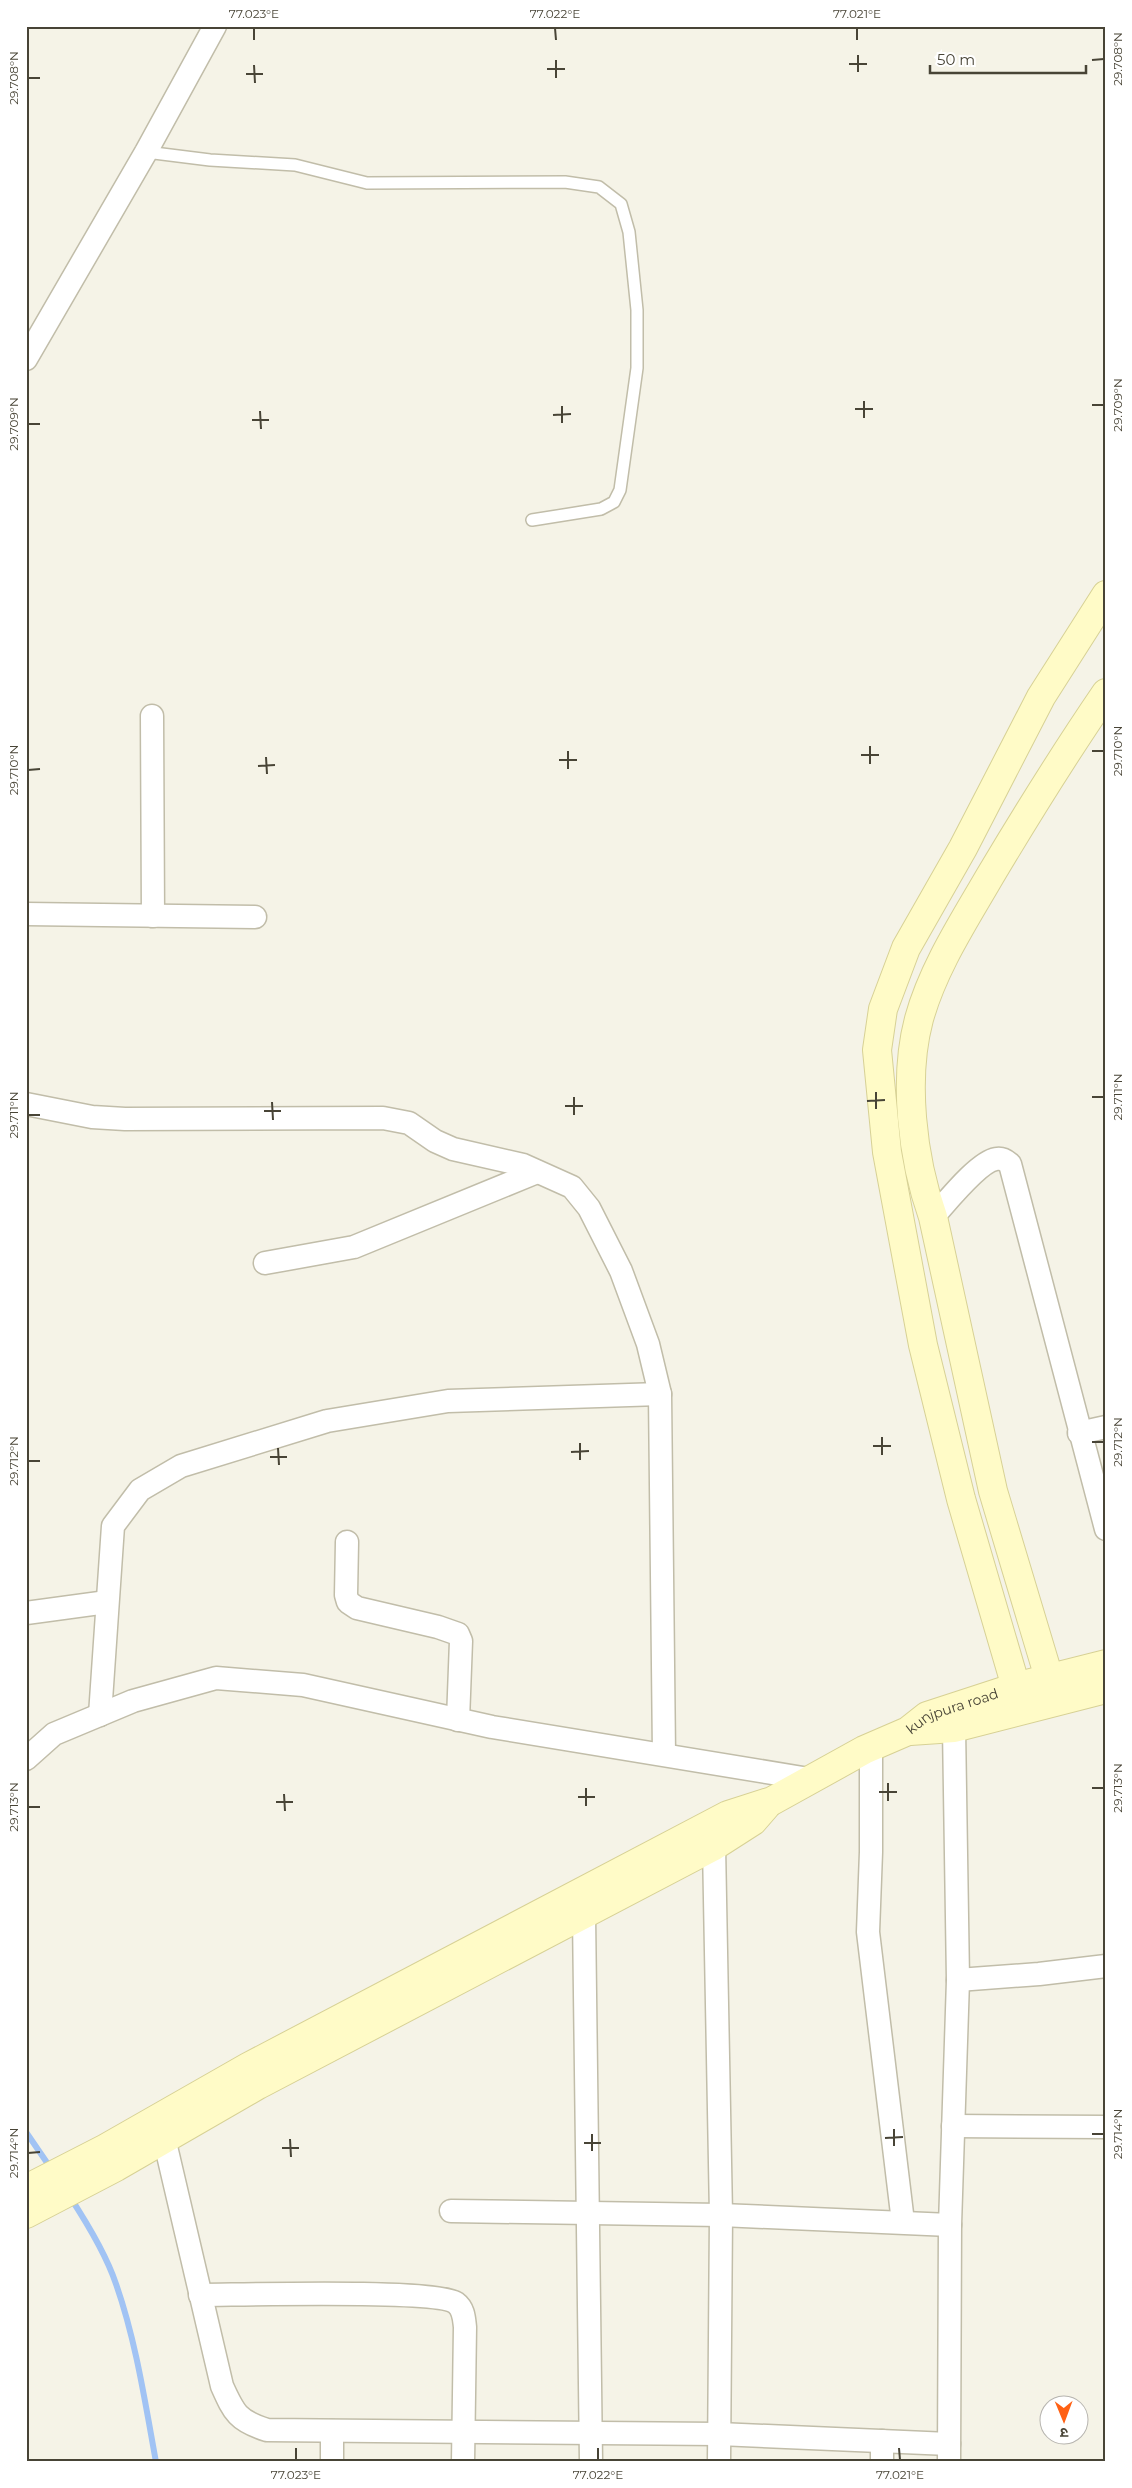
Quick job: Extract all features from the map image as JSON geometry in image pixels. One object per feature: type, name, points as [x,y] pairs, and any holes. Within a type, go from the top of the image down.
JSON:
[{"type":"street","points":[[26,359],[146,152],[215,26]]},
{"type":"street","points":[[1020,1698],[961,1499],[923,1345],[887,1152],[876,1050],[883,1009],[906,948],[963,848],[1041,697],[1106,595]]},
{"type":"street","points":[[1052,1690],[993,1491],[932,1217],[925,1196],[912,1118],[912,1062],[919,1018],[941,965],[971,909],[1031,807],[1106,693]]},
{"type":"street","points":[[152,716],[153,916]]},
{"type":"street","points":[[26,914],[255,917]]},
{"type":"street","points":[[26,1104],[92,1117],[125,1119],[383,1118],[408,1123],[435,1141],[453,1149],[523,1165],[572,1187],[589,1208],[621,1271],[648,1344],[660,1394],[664,1754]]},
{"type":"street","points":[[932,1217],[981,1167],[993,1159],[1004,1160],[1010,1164],[1079,1433],[1106,1530]]},
{"type":"street","points":[[265,1263],[354,1247],[537,1172]]},
{"type":"street","points":[[100,1715],[113,1526],[140,1490],[181,1466],[327,1421],[448,1400],[660,1394]]},
{"type":"street","points":[[1079,1433],[1106,1427]]},
{"type":"street","points":[[347,1542],[346,1594],[348,1602],[357,1608],[438,1627],[458,1634],[461,1640],[458,1720]]},
{"type":"street","points":[[26,1613],[107,1602]]},
{"type":"street","name":"kunjpura road","points":[[908,1731],[927,1716],[1052,1690],[1106,1664]]},
{"type":"street","points":[[26,1759],[54,1734],[133,1701],[216,1678],[303,1685],[492,1728],[664,1754],[809,1779]]},
{"type":"street","name":"kunjpura road","points":[[1052,1690],[1106,1689]]},
{"type":"street","name":"kunjpura road","points":[[908,1731],[954,1728],[1020,1698]]},
{"type":"street","points":[[164,2138],[222,2386],[230,2405],[245,2423],[267,2430],[719,2434],[882,2451],[949,2453],[950,2225],[958,1980],[954,1728]]},
{"type":"street","points":[[26,2214],[248,2067],[728,1815],[772,1801],[809,1779],[871,1747],[908,1731]]},
{"type":"street","points":[[871,1747],[871,1852],[868,1932],[903,2222]]},
{"type":"street","points":[[26,2189],[164,2138],[258,2084],[714,1846],[753,1821],[772,1801]]},
{"type":"street","points":[[714,1846],[721,2215],[719,2462]]},
{"type":"street","points":[[584,1915],[591,2462]]},
{"type":"street","points":[[958,1980],[1039,1974],[1106,1966]]},
{"type":"street","points":[[953,2126],[1106,2127]]},
{"type":"street","points":[[451,2211],[721,2215],[950,2225]]},
{"type":"street","points":[[200,2295],[403,2295],[439,2298],[455,2303],[463,2312],[465,2327],[463,2462]]},
{"type":"street","points":[[332,2431],[332,2462]]},
{"type":"lane","points":[[146,152],[210,160],[295,166],[367,183],[565,182],[599,187],[621,204],[629,232],[637,310],[637,368],[620,490],[614,502],[601,509],[532,520]]},
{"type":"waterway","points":[[26,2132],[52,2170]]},
{"type":"waterway","points":[[70,2197],[102,2250],[123,2306],[139,2372],[156,2462]]}]
